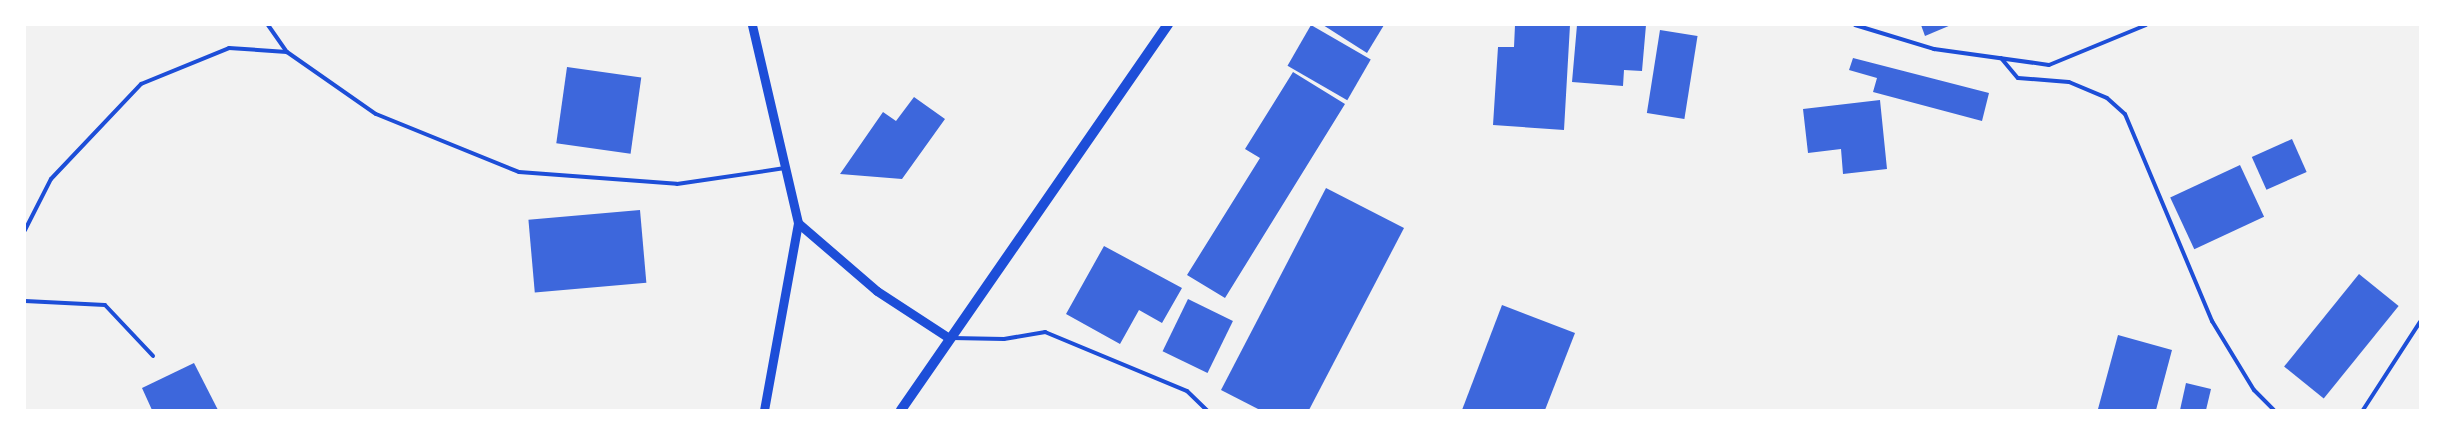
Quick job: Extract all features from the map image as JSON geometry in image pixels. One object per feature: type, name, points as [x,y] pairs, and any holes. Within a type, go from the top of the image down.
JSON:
[{"type":"main road","points":[[901,410],[949,338],[1168,25]]},
{"type":"street","points":[[752,25],[798,223],[764,410]]},
{"type":"street","points":[[798,223],[877,291],[949,338]]},
{"type":"lane","points":[[268,25],[287,52],[376,114],[519,172],[677,184],[785,168]]},
{"type":"lane","points":[[1855,25],[1934,48],[2049,65],[2146,25]]},
{"type":"lane","points":[[25,230],[51,178],[141,84],[229,48],[287,52]]},
{"type":"lane","points":[[2001,58],[2018,78],[2069,82],[2107,98],[2125,114],[2212,321],[2254,390],[2274,410]]},
{"type":"lane","points":[[25,301],[105,305],[153,356]]},
{"type":"lane","points":[[2363,410],[2420,322]]},
{"type":"lane","points":[[949,338],[1004,340],[1045,332],[1187,391],[1207,410]]},
{"type":"building","points":[[1311,25],[1371,60],[1347,100],[1288,66]]},
{"type":"building","points":[[1323,25],[1384,25],[1367,53]]},
{"type":"building","points":[[1515,25],[1570,25],[1564,130],[1493,125],[1498,47],[1514,47]]},
{"type":"building","points":[[1577,25],[1646,25],[1642,71],[1624,70],[1623,86],[1572,82]]},
{"type":"building","points":[[1921,25],[1951,25],[1925,36]]},
{"type":"building","points":[[1660,30],[1698,36],[1684,119],[1647,113]]},
{"type":"building","points":[[1853,58],[1989,93],[1982,121],[1873,92],[1877,78],[1849,70]]},
{"type":"building","points":[[567,67],[641,77],[631,154],[556,143]]},
{"type":"building","points":[[1293,72],[1345,104],[1225,298],[1187,275],[1260,158],[1245,149]]},
{"type":"building","points":[[914,97],[945,119],[902,179],[840,174],[883,112],[896,121]]},
{"type":"building","points":[[1880,100],[1887,169],[1843,174],[1841,149],[1808,153],[1803,109]]},
{"type":"building","points":[[2292,139],[2307,172],[2266,190],[2252,157]]},
{"type":"building","points":[[2240,165],[2264,217],[2194,249],[2170,198]]},
{"type":"building","points":[[1326,188],[1404,228],[1309,410],[1260,410],[1221,390]]},
{"type":"building","points":[[640,210],[646,283],[535,292],[528,220]]},
{"type":"building","points":[[1104,246],[1182,288],[1162,323],[1139,310],[1120,344],[1066,314]]},
{"type":"building","points":[[2359,274],[2399,306],[2324,399],[2284,366]]},
{"type":"building","points":[[1188,299],[1233,321],[1208,373],[1163,351]]},
{"type":"building","points":[[1502,305],[1575,333],[1545,410],[1462,410]]},
{"type":"building","points":[[2118,335],[2172,350],[2156,410],[2098,409]]},
{"type":"building","points":[[194,363],[218,410],[152,410],[142,388]]},
{"type":"building","points":[[2186,383],[2211,389],[2206,410],[2180,410]]}]
